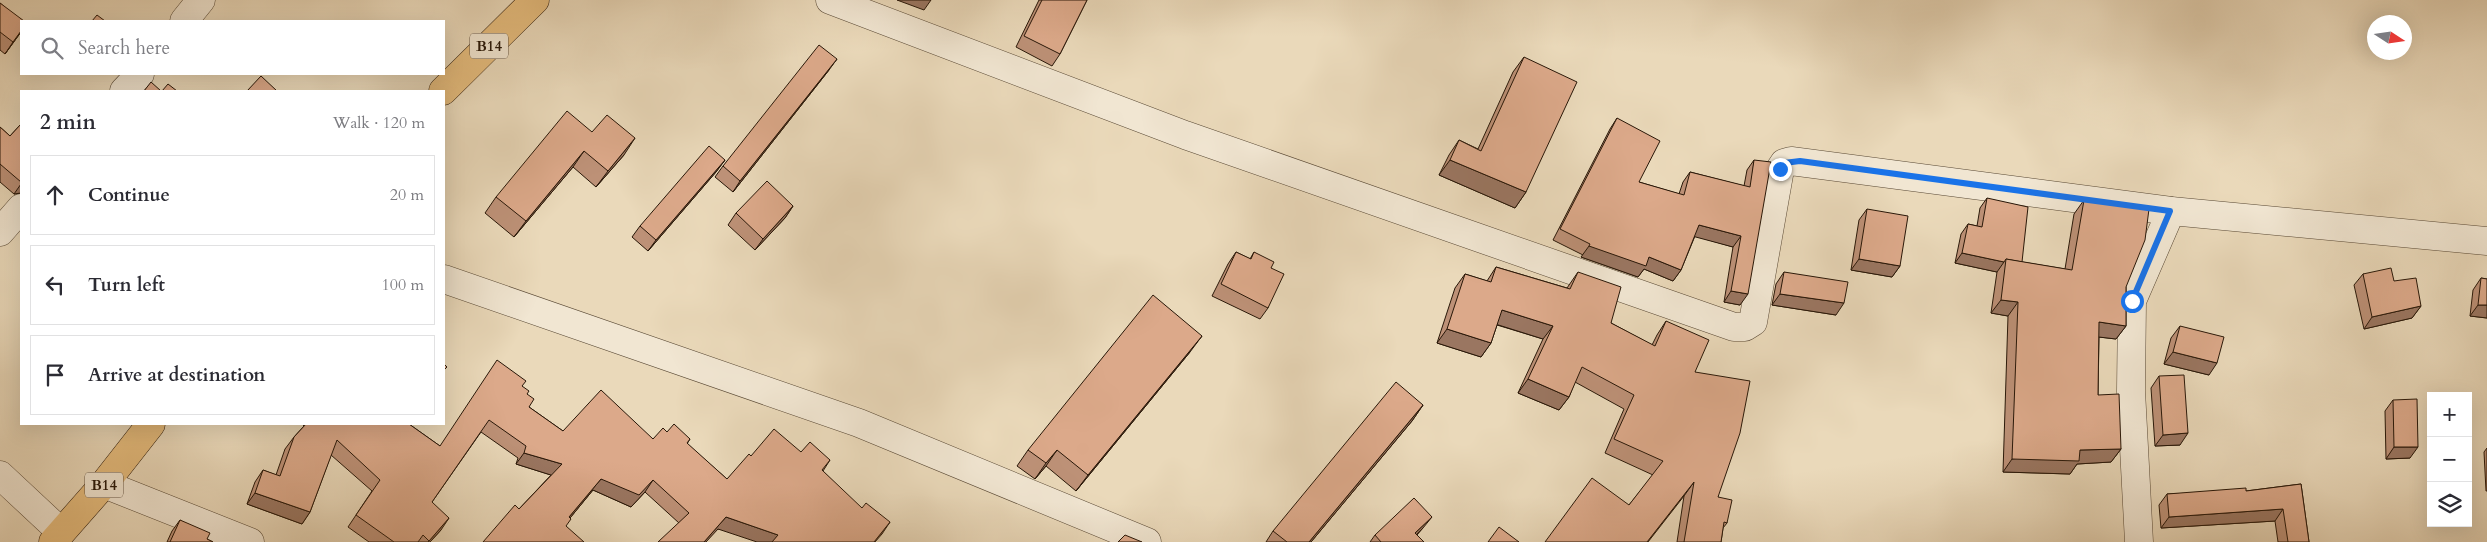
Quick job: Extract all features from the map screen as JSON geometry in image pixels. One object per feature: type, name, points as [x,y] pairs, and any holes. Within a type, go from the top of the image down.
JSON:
[{"type":"highway","name":"B14","points":[[444,90],[535,0]]},
{"type":"highway","name":"B14","points":[[57,537],[104,484],[150,425]]},
{"type":"street","points":[[185,20],[201,0]]},
{"type":"street","points":[[830,0],[1185,135],[1734,327],[1745,327],[1753,322],[1780,169],[1784,163],[1791,161],[2170,211],[2487,241]]},
{"type":"street","points":[[125,90],[139,75]]},
{"type":"street","points":[[0,232],[20,209]]},
{"type":"street","points":[[2139,542],[2131,390],[2132,301],[2170,211]]},
{"type":"street","points":[[445,279],[859,423],[1147,542]]},
{"type":"street","points":[[0,475],[57,537]]},
{"type":"street","points":[[104,484],[250,542]]},
{"type":"building","points":[[1042,0],[1087,0],[1060,54],[1024,36]]},
{"type":"building","points":[[0,3],[23,20],[20,20],[20,32],[13,42],[0,32]]},
{"type":"building","points":[[97,15],[104,20],[93,20]]},
{"type":"building","points":[[819,45],[837,59],[740,181],[723,166]]},
{"type":"building","points":[[1524,57],[1577,82],[1526,192],[1450,160],[1459,140],[1481,151]]},
{"type":"building","points":[[261,76],[276,90],[248,90]]},
{"type":"building","points":[[151,82],[160,90],[145,90]]},
{"type":"building","points":[[168,84],[176,90],[163,90]]},
{"type":"building","points":[[567,111],[592,132],[607,115],[635,138],[608,171],[584,151],[526,221],[496,197]]},
{"type":"building","points":[[1617,118],[1660,141],[1639,182],[1684,195],[1690,172],[1750,187],[1754,160],[1771,162],[1748,294],[1731,291],[1741,236],[1699,225],[1681,270],[1649,257],[1646,266],[1589,246],[1590,244],[1560,229]]},
{"type":"building","points":[[20,125],[20,181],[0,164],[0,127],[10,136]]},
{"type":"building","points":[[709,146],[725,160],[656,240],[640,226]]},
{"type":"building","points":[[767,181],[793,206],[763,239],[736,213]]},
{"type":"building","points":[[1987,198],[2028,207],[2022,262],[2006,259],[2004,262],[1962,253],[1968,224],[1982,227]]},
{"type":"building","points":[[2084,200],[2149,209],[2145,240],[2126,287],[2126,326],[2099,322],[2098,395],[2119,394],[2121,449],[2080,450],[2079,461],[2012,459],[2018,302],[2001,300],[2006,259],[2072,270]]},
{"type":"building","points":[[1867,209],[1908,216],[1900,266],[1859,259]]},
{"type":"building","points":[[1236,252],[1251,259],[1254,252],[1274,262],[1271,268],[1284,274],[1268,308],[1221,284]]},
{"type":"building","points":[[1496,267],[1570,289],[1578,272],[1621,287],[1611,323],[1655,346],[1666,321],[1709,340],[1695,372],[1750,381],[1740,433],[1718,497],[1732,500],[1727,523],[1724,522],[1721,542],[1684,542],[1694,482],[1647,542],[1545,542],[1592,478],[1629,505],[1663,461],[1614,439],[1634,395],[1582,367],[1569,397],[1528,379],[1553,326],[1502,310],[1491,343],[1447,329],[1465,274],[1491,282]]},
{"type":"building","points":[[2391,268],[2394,281],[2416,278],[2421,306],[2372,317],[2363,274]]},
{"type":"building","points":[[1784,272],[1848,282],[1844,303],[1780,294]]},
{"type":"building","points":[[2481,278],[2487,279],[2487,305],[2478,305]]},
{"type":"building","points":[[1153,295],[1202,336],[1088,475],[1057,450],[1046,463],[1028,450]]},
{"type":"building","points":[[2180,326],[2224,337],[2217,363],[2173,352]]},
{"type":"building","points":[[497,360],[526,381],[522,386],[529,391],[527,394],[534,399],[529,407],[563,431],[601,390],[653,439],[663,428],[667,432],[674,424],[690,439],[687,443],[727,479],[749,454],[751,456],[774,429],[801,452],[810,442],[830,460],[822,470],[862,508],[866,503],[890,522],[874,542],[772,542],[778,535],[726,517],[704,542],[658,542],[689,513],[653,480],[639,495],[601,479],[569,517],[571,519],[566,526],[584,542],[483,542],[515,505],[519,509],[562,464],[524,453],[526,446],[489,420],[432,502],[449,518],[429,541],[423,535],[418,542],[394,542],[356,515],[380,480],[337,440],[310,512],[255,493],[263,470],[280,476],[294,437],[305,425],[410,425],[440,446]]},
{"type":"building","points":[[2184,375],[2188,433],[2163,435],[2159,376]]},
{"type":"building","points":[[1396,382],[1423,405],[1309,542],[1287,542],[1273,531]]},
{"type":"building","points":[[2417,399],[2418,447],[2394,447],[2393,400]]},
{"type":"building","points":[[2301,484],[2309,542],[2288,542],[2283,509],[2169,517],[2167,494],[2246,488],[2246,491]]},
{"type":"building","points":[[1414,498],[1432,517],[1415,533],[1424,542],[1381,542],[1375,535]]},
{"type":"building","points":[[180,520],[210,533],[207,539],[213,542],[170,542]]},
{"type":"building","points":[[1499,527],[1519,542],[1488,542]]},
{"type":"building","points":[[1125,535],[1142,542],[1118,542]]},
{"type":"route","points":[[1780,169],[1784,163],[1800,161],[2170,211],[2132,301]]}]
